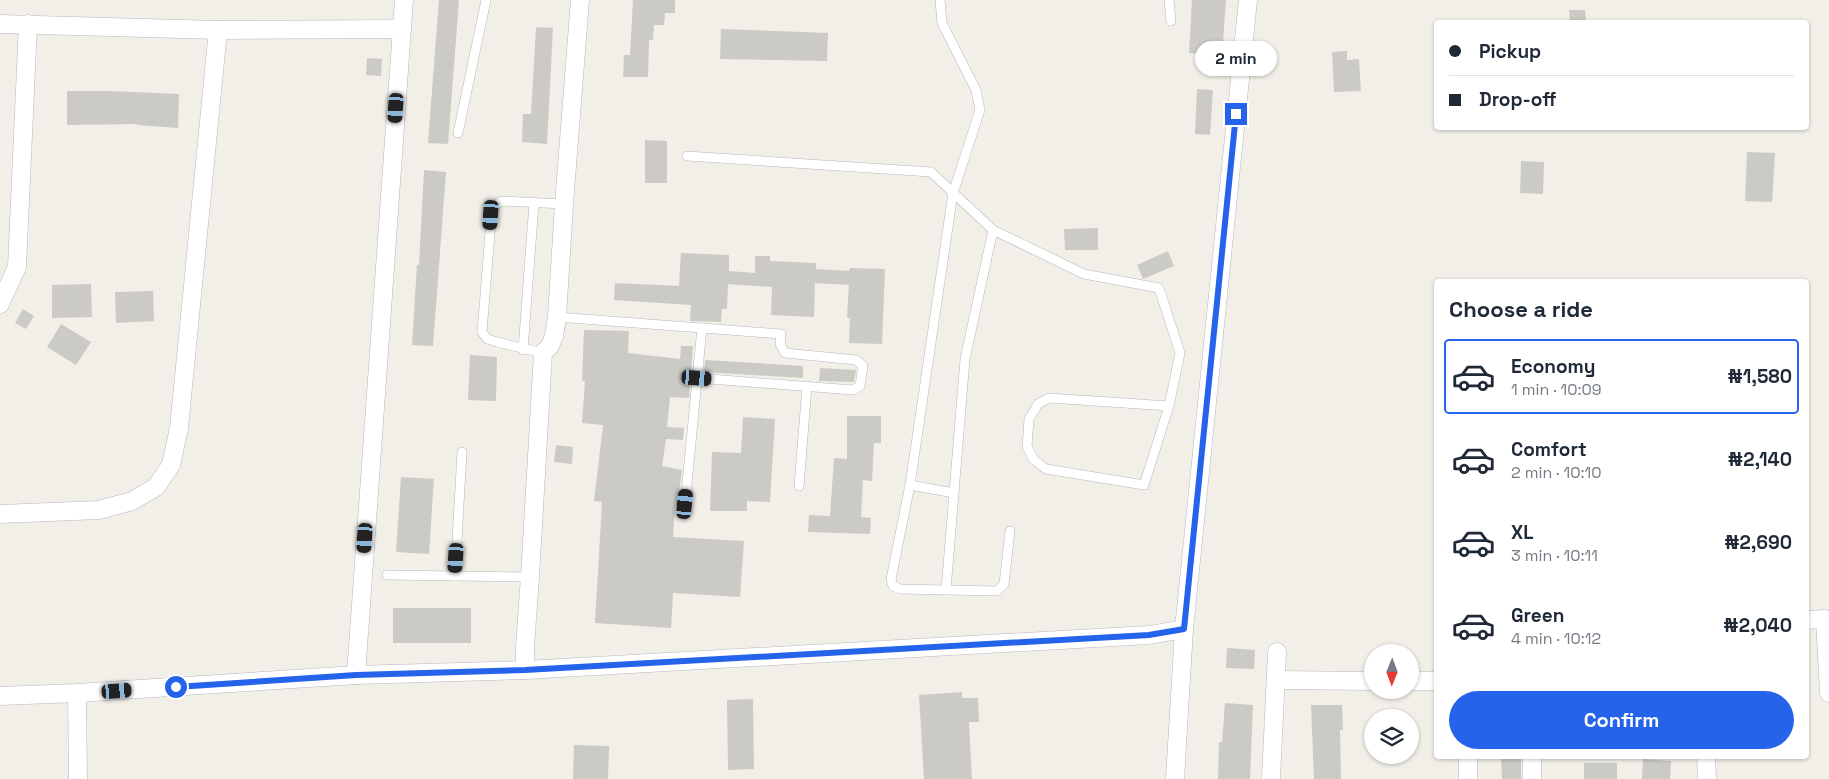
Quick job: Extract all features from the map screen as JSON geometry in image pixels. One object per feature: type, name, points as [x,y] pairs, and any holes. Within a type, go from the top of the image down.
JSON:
[{"type":"street","points":[[356,675],[404,0]]},
{"type":"street","points":[[525,670],[543,353],[550,346],[554,336],[557,316],[580,0]]},
{"type":"street","points":[[1175,779],[1184,629],[1248,0]]},
{"type":"street","points":[[0,24],[218,30],[402,29]]},
{"type":"street","points":[[0,304],[16,267],[28,24]]},
{"type":"street","points":[[0,514],[99,510],[132,501],[156,487],[171,465],[179,428],[218,30]]},
{"type":"street","points":[[1809,620],[1826,619],[1829,693]]},
{"type":"street","points":[[0,696],[77,693],[356,675],[525,670],[1149,635],[1184,629]]},
{"type":"street","points":[[1271,779],[1277,652]]},
{"type":"street","points":[[1276,680],[1364,681]]},
{"type":"street","points":[[1419,681],[1434,681]]},
{"type":"street","points":[[77,693],[78,779]]},
{"type":"street","points":[[1468,759],[1468,778]]},
{"type":"street","points":[[1532,759],[1532,779]]},
{"type":"street","points":[[1706,759],[1707,779]]},
{"type":"lane","points":[[458,133],[486,0]]},
{"type":"lane","points":[[940,0],[942,23],[976,90],[980,110],[954,193],[910,485],[891,579],[893,586],[900,589],[997,591],[1004,584],[1010,531]]},
{"type":"lane","points":[[1169,0],[1171,21]]},
{"type":"lane","points":[[687,156],[931,172],[992,230],[1084,274],[1159,288],[1180,353],[1169,406],[1144,485],[1046,469],[1034,460],[1027,447],[1029,419],[1038,404],[1049,398],[1169,406]]},
{"type":"lane","points":[[543,353],[523,350],[487,339],[482,332],[492,208],[501,201],[564,204]]},
{"type":"lane","points":[[523,350],[534,203]]},
{"type":"lane","points":[[946,590],[966,359],[992,230]]},
{"type":"lane","points":[[557,316],[781,334],[780,344],[785,353],[856,360],[863,366],[860,386],[853,390],[697,378]]},
{"type":"lane","points":[[685,504],[702,328]]},
{"type":"lane","points":[[799,486],[807,386]]},
{"type":"lane","points":[[455,576],[462,452]]},
{"type":"lane","points":[[910,485],[954,493]]},
{"type":"lane","points":[[387,575],[530,577]]},
{"type":"building","points":[[439,0],[459,0],[448,144],[428,143]]},
{"type":"building","points":[[633,0],[675,0],[675,13],[665,13],[664,25],[654,25],[653,40],[649,40],[648,77],[623,77],[624,55],[630,55]]},
{"type":"building","points":[[1192,0],[1226,0],[1223,43],[1206,42],[1205,54],[1189,53]]},
{"type":"building","points":[[1569,10],[1585,10],[1586,20],[1570,20]]},
{"type":"building","points":[[536,27],[553,28],[547,144],[522,142],[523,114],[531,114]]},
{"type":"building","points":[[721,29],[828,33],[827,61],[720,59]]},
{"type":"building","points":[[1347,51],[1347,60],[1359,59],[1361,91],[1334,92],[1332,52]]},
{"type":"building","points":[[367,58],[382,59],[381,76],[366,75]]},
{"type":"building","points":[[1197,89],[1213,90],[1210,135],[1195,134]]},
{"type":"building","points":[[67,91],[179,94],[178,128],[137,124],[67,125]]},
{"type":"building","points":[[645,140],[667,141],[667,183],[645,183]]},
{"type":"building","points":[[1747,152],[1775,153],[1772,202],[1745,201]]},
{"type":"building","points":[[1521,161],[1544,162],[1543,194],[1520,193]]},
{"type":"building","points":[[424,170],[446,172],[433,346],[412,345],[417,265],[419,265]]},
{"type":"building","points":[[1098,228],[1098,250],[1065,250],[1064,229]]},
{"type":"building","points":[[1168,251],[1174,266],[1143,279],[1137,265]]},
{"type":"building","points":[[681,253],[729,255],[729,271],[755,273],[755,256],[770,256],[770,261],[816,263],[816,269],[849,271],[850,268],[885,269],[882,344],[849,343],[850,318],[847,318],[849,285],[815,283],[814,317],[771,315],[772,287],[728,284],[727,309],[722,309],[721,322],[690,321],[691,305],[614,300],[615,283],[679,286]]},
{"type":"building","points":[[91,284],[92,317],[52,318],[52,285]]},
{"type":"building","points":[[153,291],[154,321],[116,323],[115,292]]},
{"type":"building","points":[[23,309],[34,316],[26,329],[15,323]]},
{"type":"building","points":[[61,324],[91,342],[76,365],[47,347]]},
{"type":"building","points":[[584,330],[629,331],[628,353],[680,359],[681,346],[693,346],[689,398],[670,397],[667,427],[684,428],[683,440],[666,439],[662,466],[682,470],[677,507],[675,506],[673,537],[744,541],[740,597],[673,593],[671,628],[595,623],[602,502],[594,501],[603,425],[582,423],[585,381],[582,381]]},
{"type":"building","points":[[470,355],[497,357],[496,401],[468,400]]},
{"type":"building","points":[[705,360],[803,366],[803,378],[704,372]]},
{"type":"building","points":[[820,368],[856,370],[854,382],[819,381]]},
{"type":"building","points":[[847,416],[881,416],[881,443],[874,443],[872,481],[863,480],[861,517],[871,518],[870,534],[808,532],[809,515],[830,516],[834,458],[847,459]]},
{"type":"building","points":[[743,417],[775,419],[770,502],[747,501],[747,511],[710,511],[712,452],[741,453]]},
{"type":"building","points":[[556,445],[573,447],[572,464],[554,462]]},
{"type":"building","points":[[401,477],[434,479],[429,554],[396,552]]},
{"type":"building","points":[[393,608],[471,608],[471,643],[393,643]]},
{"type":"building","points":[[1227,648],[1255,650],[1254,669],[1226,668]]},
{"type":"building","points":[[962,692],[962,698],[978,698],[979,722],[969,722],[972,779],[924,779],[919,695]]},
{"type":"building","points":[[753,699],[754,769],[728,770],[727,700]]},
{"type":"building","points":[[1225,703],[1253,705],[1250,779],[1218,779],[1219,742],[1222,742]]},
{"type":"building","points":[[1311,705],[1342,705],[1343,730],[1340,730],[1341,779],[1314,779]]},
{"type":"building","points":[[574,745],[609,746],[608,779],[573,779]]},
{"type":"building","points":[[1501,759],[1521,759],[1521,779],[1502,779]]},
{"type":"building","points":[[1643,759],[1671,761],[1670,779],[1642,779]]},
{"type":"building","points":[[1584,763],[1617,763],[1617,779],[1584,779]]},
{"type":"route","points":[[176,687],[356,675],[525,670],[1149,635],[1184,629],[1236,114]]}]
